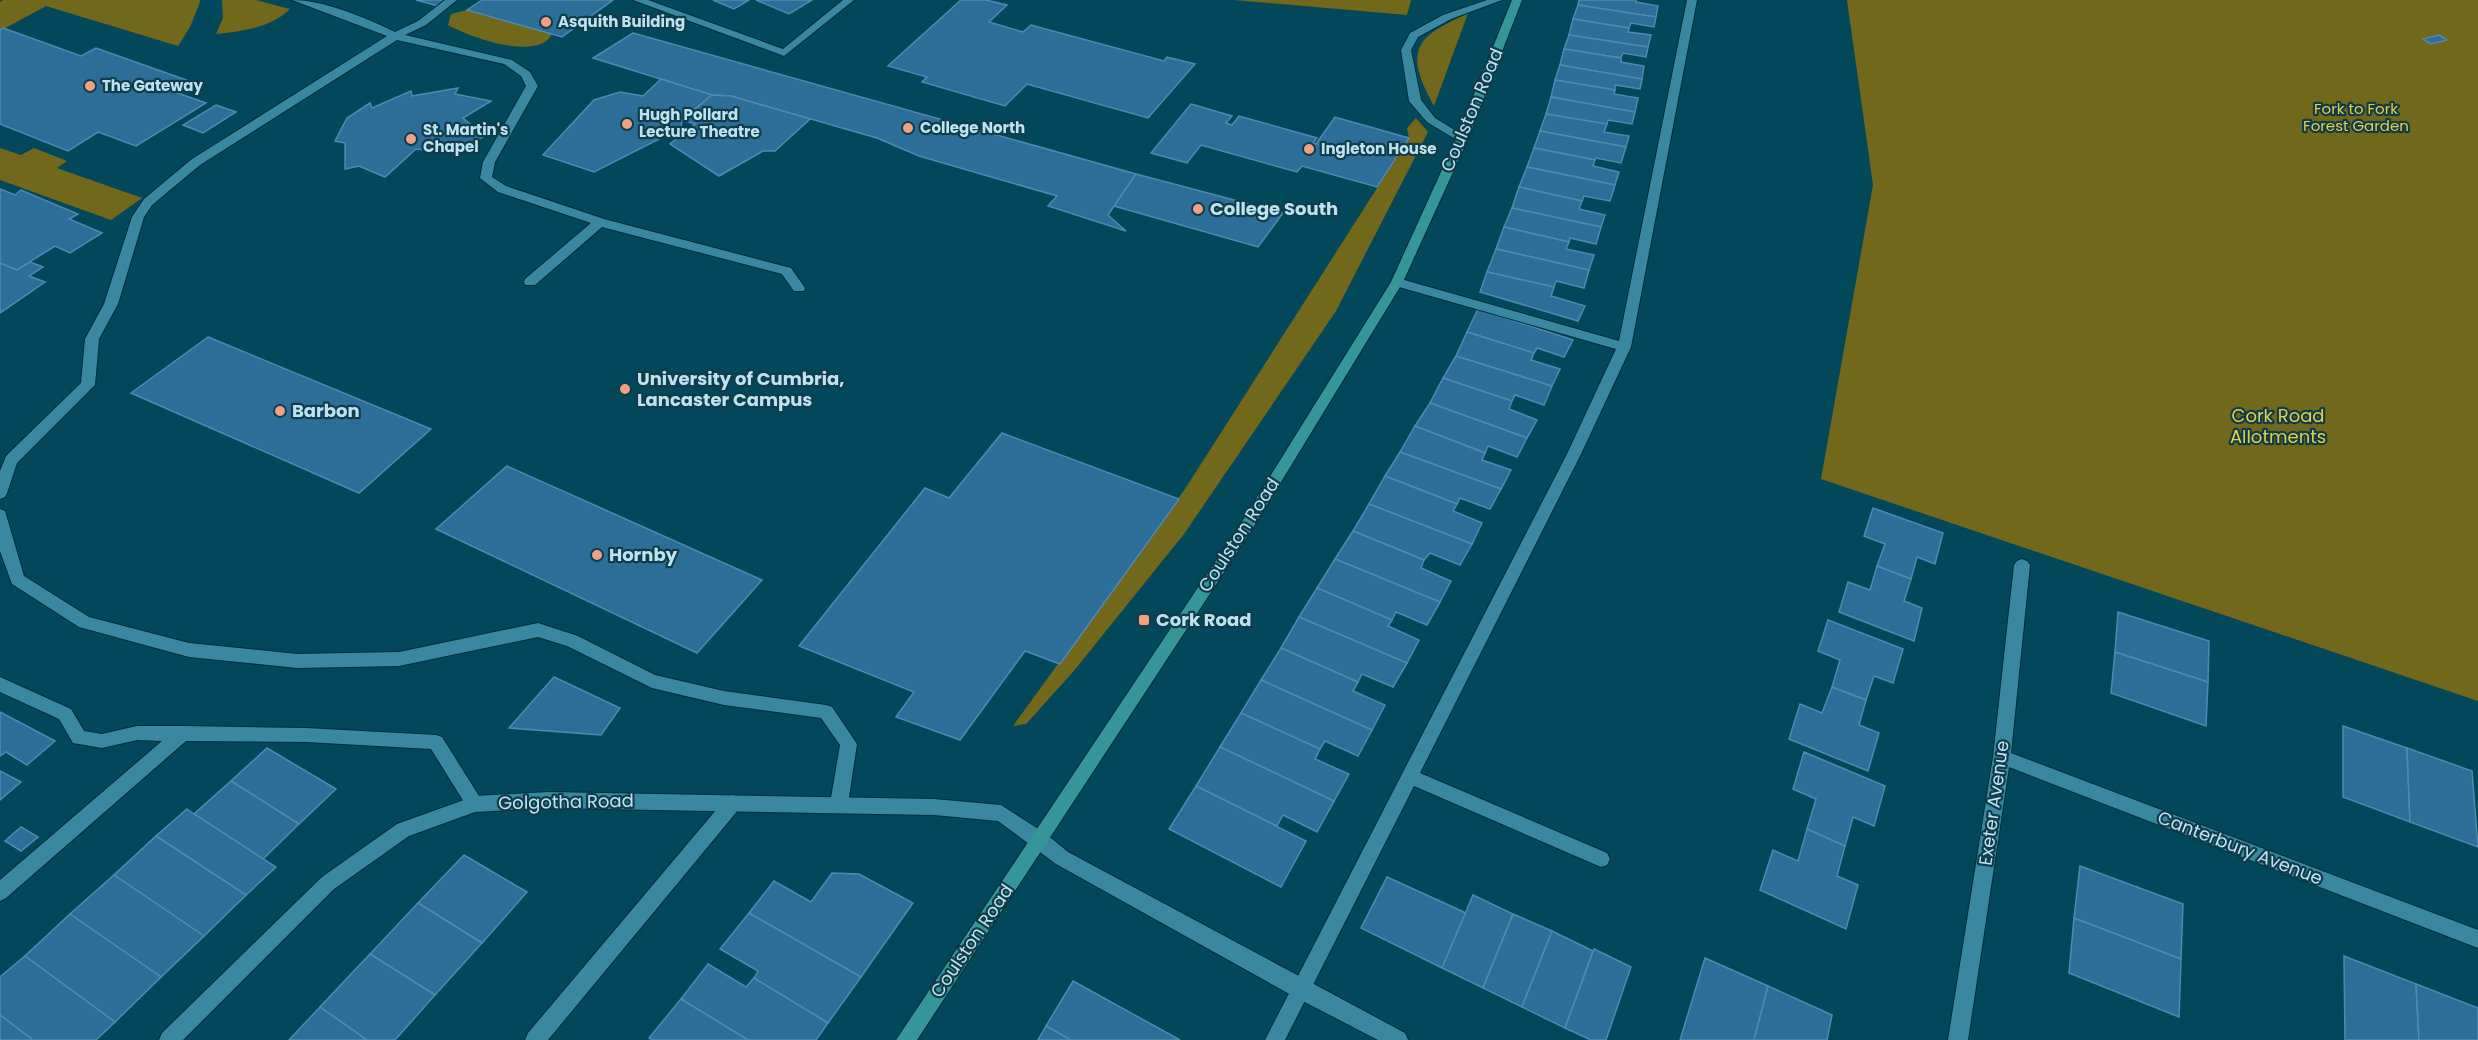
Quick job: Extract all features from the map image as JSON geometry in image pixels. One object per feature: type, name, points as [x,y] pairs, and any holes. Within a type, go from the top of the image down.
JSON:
[{"type":"street","points":[[297,0],[372,25],[396,36],[508,62],[526,74],[532,86],[489,162],[486,178],[502,189],[600,222],[786,271],[799,288]]},
{"type":"street","points":[[0,493],[11,460],[88,385],[92,339],[111,304],[138,217],[148,202],[196,162],[396,36],[422,23],[452,0]]},
{"type":"street","points":[[638,0],[784,53],[849,0]]},
{"type":"street","points":[[1462,139],[1431,120],[1415,101],[1406,50],[1414,35],[1447,17],[1497,0]]},
{"type":"street","name":"Coulston Road","points":[[906,1040],[1248,524],[1397,282],[1462,139],[1517,0]]},
{"type":"street","points":[[1275,1040],[1574,454],[1624,346],[1692,0]]},
{"type":"street","points":[[530,282],[600,222]]},
{"type":"street","points":[[1397,282],[1624,346]]},
{"type":"street","points":[[0,515],[4,540],[17,580],[85,622],[189,650],[297,661],[399,658],[538,630],[572,641],[652,681],[724,698],[826,712],[849,744],[839,804]]},
{"type":"street","name":"Exeter Avenue","points":[[1958,1040],[2002,757],[2022,565]]},
{"type":"street","points":[[0,684],[65,714],[79,738],[102,741],[137,733],[306,735],[436,742],[474,804]]},
{"type":"street","points":[[0,892],[183,734]]},
{"type":"street","name":"Canterbury Avenue","points":[[2002,757],[2478,939]]},
{"type":"street","points":[[1409,776],[1601,859]]},
{"type":"street","name":"Golgotha Road","points":[[169,1040],[328,883],[403,830],[474,804],[548,800],[673,801],[839,804],[1001,813],[1040,840]]},
{"type":"street","points":[[535,1040],[733,803]]},
{"type":"street","points":[[1040,840],[1062,858],[1300,989],[1398,1040]]},
{"type":"green space","points":[[3,0],[200,0],[200,2],[190,27],[178,46],[46,6],[0,31],[0,2]]},
{"type":"green space","points":[[222,0],[256,0],[290,9],[265,24],[246,30],[216,34],[223,18]]},
{"type":"green space","points":[[1234,0],[1411,0],[1407,15]]},
{"type":"green space","name":"Cork Road Allotments","points":[[1847,0],[2478,0],[2478,701],[1821,479],[1873,185]]},
{"type":"green space","points":[[467,10],[552,34],[544,42],[533,46],[518,47],[486,41],[448,25],[451,14]]},
{"type":"green space","points":[[1468,13],[1434,106],[1419,72],[1418,53],[1427,37]]},
{"type":"green space","points":[[1416,118],[1428,132],[1336,311],[1184,534],[1073,672],[1026,724],[1013,726],[1185,489],[1409,138],[1407,128]]},
{"type":"green space","points":[[0,148],[21,155],[34,148],[67,161],[57,168],[142,198],[111,220],[0,180]]},
{"type":"building","points":[[416,0],[447,0],[438,6]]},
{"type":"building","name":"Asquith Building","points":[[482,0],[613,0],[562,37],[467,10]]},
{"type":"building","points":[[713,0],[749,0],[734,9]]},
{"type":"building","points":[[756,0],[812,0],[789,14]]},
{"type":"building","points":[[961,0],[986,0],[1007,5],[989,22],[1023,32],[1031,25],[1164,61],[1167,57],[1195,64],[1148,118],[1027,84],[1005,106],[922,82],[927,77],[888,66]]},
{"type":"building","points":[[1579,0],[1636,0],[1636,2],[1658,6],[1656,17],[1578,5]]},
{"type":"building","points":[[1578,5],[1656,17],[1654,27],[1631,23],[1629,28],[1573,19]]},
{"type":"building","points":[[1573,19],[1629,28],[1628,32],[1651,35],[1648,47],[1569,35]]},
{"type":"building","name":"The Gateway","points":[[3,28],[81,56],[96,48],[189,81],[172,91],[206,103],[136,146],[98,132],[68,151],[0,124],[0,30]]},
{"type":"building","name":"College North","points":[[633,33],[1136,174],[1108,215],[1126,231],[1048,206],[1057,196],[919,156],[877,138],[731,96],[712,95],[593,58]]},
{"type":"building","points":[[1569,35],[1648,47],[1646,57],[1623,53],[1621,58],[1564,49]]},
{"type":"building","points":[[2439,35],[2447,40],[2431,44],[2423,39]]},
{"type":"building","points":[[1564,49],[1621,58],[1621,62],[1644,66],[1642,79],[1560,65]]},
{"type":"building","points":[[1560,65],[1642,79],[1640,89],[1615,85],[1615,90],[1555,80]]},
{"type":"building","name":"Hugh Pollard Lecture Theatre","points":[[661,79],[712,95],[682,120],[681,128],[594,172],[543,155],[594,100],[620,92],[643,96]]},
{"type":"building","points":[[1555,80],[1615,90],[1614,94],[1638,98],[1635,112],[1551,97]]},
{"type":"building","points":[[458,88],[455,94],[491,101],[463,118],[484,136],[458,154],[416,149],[385,177],[359,166],[345,169],[345,143],[335,141],[347,118],[370,103],[372,108],[411,91],[412,96]]},
{"type":"building","points":[[712,95],[731,96],[810,119],[775,151],[763,151],[719,176],[670,144],[695,124],[682,120]]},
{"type":"building","points":[[1551,97],[1635,112],[1632,124],[1608,120],[1607,124],[1546,114]]},
{"type":"building","name":"Ingleton House","points":[[1191,104],[1232,116],[1226,123],[1232,125],[1239,116],[1317,138],[1313,143],[1316,144],[1335,117],[1409,138],[1377,187],[1302,166],[1297,172],[1201,145],[1187,163],[1151,153]]},
{"type":"building","points":[[216,105],[236,112],[203,133],[183,125]]},
{"type":"building","points":[[1546,114],[1607,124],[1604,132],[1629,136],[1626,147],[1540,131]]},
{"type":"building","points":[[1540,131],[1626,147],[1621,163],[1596,158],[1595,160],[1534,148]]},
{"type":"building","points":[[1534,148],[1595,160],[1593,166],[1619,172],[1615,185],[1527,167]]},
{"type":"building","points":[[1527,167],[1615,185],[1610,201],[1584,196],[1582,201],[1519,187]]},
{"type":"building","name":"College South","points":[[1136,174],[1283,213],[1258,247],[1114,206]]},
{"type":"building","points":[[1519,187],[1582,201],[1579,209],[1605,215],[1601,227],[1512,208]]},
{"type":"building","points":[[0,189],[15,195],[21,190],[78,214],[69,219],[102,233],[70,253],[55,246],[17,270],[0,263]]},
{"type":"building","points":[[1512,208],[1601,227],[1596,244],[1570,238],[1569,242],[1504,227]]},
{"type":"building","points":[[1504,227],[1569,242],[1566,249],[1594,255],[1589,270],[1496,249]]},
{"type":"building","points":[[1496,249],[1589,270],[1584,288],[1556,281],[1554,287],[1487,272]]},
{"type":"building","points":[[30,262],[43,267],[29,276],[45,282],[0,313],[0,263],[17,270]]},
{"type":"building","points":[[1487,272],[1554,287],[1551,296],[1585,306],[1578,321],[1480,292]]},
{"type":"building","points":[[1478,309],[1573,340],[1564,357],[1537,348],[1534,353],[1467,332]]},
{"type":"building","points":[[1467,332],[1534,353],[1531,360],[1560,369],[1552,386],[1456,356]]},
{"type":"building","name":"Barbon","points":[[208,337],[431,429],[359,493],[131,393]]},
{"type":"building","points":[[1456,356],[1552,386],[1544,405],[1515,395],[1512,401],[1443,378]]},
{"type":"building","points":[[1443,378],[1512,401],[1509,409],[1537,420],[1527,438],[1430,403]]},
{"type":"building","points":[[1430,403],[1527,438],[1517,457],[1488,446],[1485,453],[1415,426]]},
{"type":"building","points":[[1415,426],[1485,453],[1482,460],[1511,470],[1501,489],[1400,452]]},
{"type":"building","points":[[1002,433],[1179,499],[1060,664],[1025,651],[960,740],[896,717],[914,692],[799,646],[925,488],[949,498]]},
{"type":"building","points":[[1400,452],[1501,489],[1490,509],[1460,498],[1457,504],[1385,476]]},
{"type":"building","name":"Hornby","points":[[507,466],[762,580],[697,653],[436,529]]},
{"type":"building","points":[[1385,476],[1457,504],[1453,511],[1482,523],[1472,544],[1369,504]]},
{"type":"building","points":[[1369,504],[1472,544],[1460,565],[1430,553],[1424,560],[1353,531]]},
{"type":"building","points":[[1873,508],[1943,533],[1935,564],[1917,557],[1911,579],[1877,566],[1885,544],[1864,536]]},
{"type":"building","points":[[1353,531],[1424,560],[1421,568],[1451,581],[1440,602],[1335,559]]},
{"type":"building","points":[[1335,559],[1440,602],[1427,625],[1396,612],[1392,620],[1317,588]]},
{"type":"building","points":[[1877,566],[1911,579],[1904,601],[1922,608],[1914,641],[1839,612],[1848,582],[1870,590]]},
{"type":"building","points":[[1317,588],[1392,620],[1388,626],[1419,640],[1407,663],[1299,617]]},
{"type":"building","points":[[2118,612],[2209,641],[2208,682],[2115,652]]},
{"type":"building","points":[[1299,617],[1407,663],[1393,687],[1362,674],[1358,682],[1281,648]]},
{"type":"building","points":[[1828,620],[1903,649],[1893,683],[1874,676],[1866,700],[1832,687],[1840,660],[1818,651]]},
{"type":"building","points":[[1281,648],[1358,682],[1353,691],[1385,705],[1372,730],[1261,680]]},
{"type":"building","points":[[2115,652],[2208,682],[2206,726],[2111,693]]},
{"type":"building","points":[[554,677],[620,708],[601,735],[509,728]]},
{"type":"building","points":[[1261,680],[1372,730],[1358,756],[1325,741],[1320,749],[1241,713]]},
{"type":"building","points":[[1832,687],[1866,700],[1859,725],[1879,733],[1868,771],[1789,739],[1800,704],[1822,713]]},
{"type":"building","points":[[0,712],[55,741],[27,765],[6,752],[0,756]]},
{"type":"building","points":[[1241,713],[1320,749],[1315,759],[1349,774],[1334,801],[1220,747]]},
{"type":"building","points":[[2343,726],[2407,748],[2410,822],[2343,797]]},
{"type":"building","points":[[1220,747],[1334,801],[1317,832],[1283,815],[1277,826],[1196,786]]},
{"type":"building","points":[[267,748],[336,789],[299,824],[231,781]]},
{"type":"building","points":[[2407,748],[2472,771],[2478,847],[2410,822]]},
{"type":"building","points":[[1804,752],[1885,786],[1874,826],[1853,817],[1845,846],[1807,829],[1816,799],[1793,789]]},
{"type":"building","points":[[0,771],[21,782],[0,800]]},
{"type":"building","points":[[231,781],[299,824],[263,859],[194,814]]},
{"type":"building","points":[[1196,786],[1306,841],[1281,887],[1169,829]]},
{"type":"building","points":[[187,809],[276,867],[246,895],[156,836]]},
{"type":"building","points":[[21,827],[38,837],[21,851],[5,841]]},
{"type":"building","points":[[1807,829],[1845,846],[1837,876],[1858,885],[1846,929],[1760,890],[1773,850],[1798,861]]},
{"type":"building","points":[[156,836],[246,895],[204,936],[114,875]]},
{"type":"building","points":[[464,855],[527,892],[482,943],[418,903]]},
{"type":"building","points":[[2080,866],[2183,904],[2181,959],[2074,918]]},
{"type":"building","points":[[832,873],[859,874],[913,903],[861,977],[749,913],[774,881],[811,902]]},
{"type":"building","points":[[114,875],[204,936],[161,977],[70,914]]},
{"type":"building","points":[[1387,877],[1466,913],[1442,968],[1361,928]]},
{"type":"building","points":[[1473,895],[1513,914],[1483,988],[1442,968]]},
{"type":"building","points":[[418,903],[482,943],[435,995],[370,954]]},
{"type":"building","points":[[749,913],[861,977],[828,1023],[754,978],[758,971],[720,949]]},
{"type":"building","points":[[70,914],[161,977],[115,1022],[25,956]]},
{"type":"building","points":[[1513,914],[1552,931],[1522,1007],[1483,988]]},
{"type":"building","points":[[2074,918],[2181,959],[2179,1017],[2069,973]]},
{"type":"building","points":[[1552,931],[1593,951],[1565,1028],[1522,1007]]},
{"type":"building","points":[[1594,949],[1631,967],[1606,1040],[1591,1040],[1565,1028]]},
{"type":"building","points":[[370,954],[435,995],[395,1040],[367,1040],[320,1007]]},
{"type":"building","points":[[25,956],[115,1022],[96,1040],[33,1040],[0,1015],[0,977]]},
{"type":"building","points":[[2344,956],[2416,984],[2419,1040],[2345,1040]]},
{"type":"building","points":[[1705,958],[1768,986],[1754,1040],[1680,1040]]},
{"type":"building","points":[[708,964],[746,987],[754,978],[828,1023],[816,1040],[748,1040],[681,999]]},
{"type":"building","points":[[1073,981],[1180,1040],[1071,1040],[1046,1026]]},
{"type":"building","points":[[2416,984],[2478,1008],[2478,1040],[2419,1040]]},
{"type":"building","points":[[1768,986],[1832,1015],[1827,1040],[1754,1040]]},
{"type":"building","points":[[681,999],[748,1040],[652,1040],[649,1038]]},
{"type":"building","points":[[320,1007],[367,1040],[289,1040]]},
{"type":"building","points":[[0,1015],[33,1040],[0,1040]]},
{"type":"building","points":[[1046,1026],[1071,1040],[1038,1040]]},
{"type":"place","name":"Asquith Building","points":[[546,22]]},
{"type":"place","name":"The Gateway","points":[[90,86]]},
{"type":"place","name":"Hugh Pollard Lecture Theatre","points":[[627,124]]},
{"type":"place","name":"College North","points":[[908,128]]},
{"type":"place","name":"St. Martin's Chapel","points":[[411,139]]},
{"type":"place","name":"Ingleton House","points":[[1309,149]]},
{"type":"place","name":"College South","points":[[1198,209]]},
{"type":"place","name":"University of Cumbria, Lancaster Campus","points":[[625,389]]},
{"type":"place","name":"Barbon","points":[[280,411]]},
{"type":"place","name":"Hornby","points":[[597,555]]},
{"type":"place","name":"Cork Road","points":[[1144,620]]},
{"type":"park label","name":"Fork to Fork Forest Garden","points":[[2356,118]]}]
